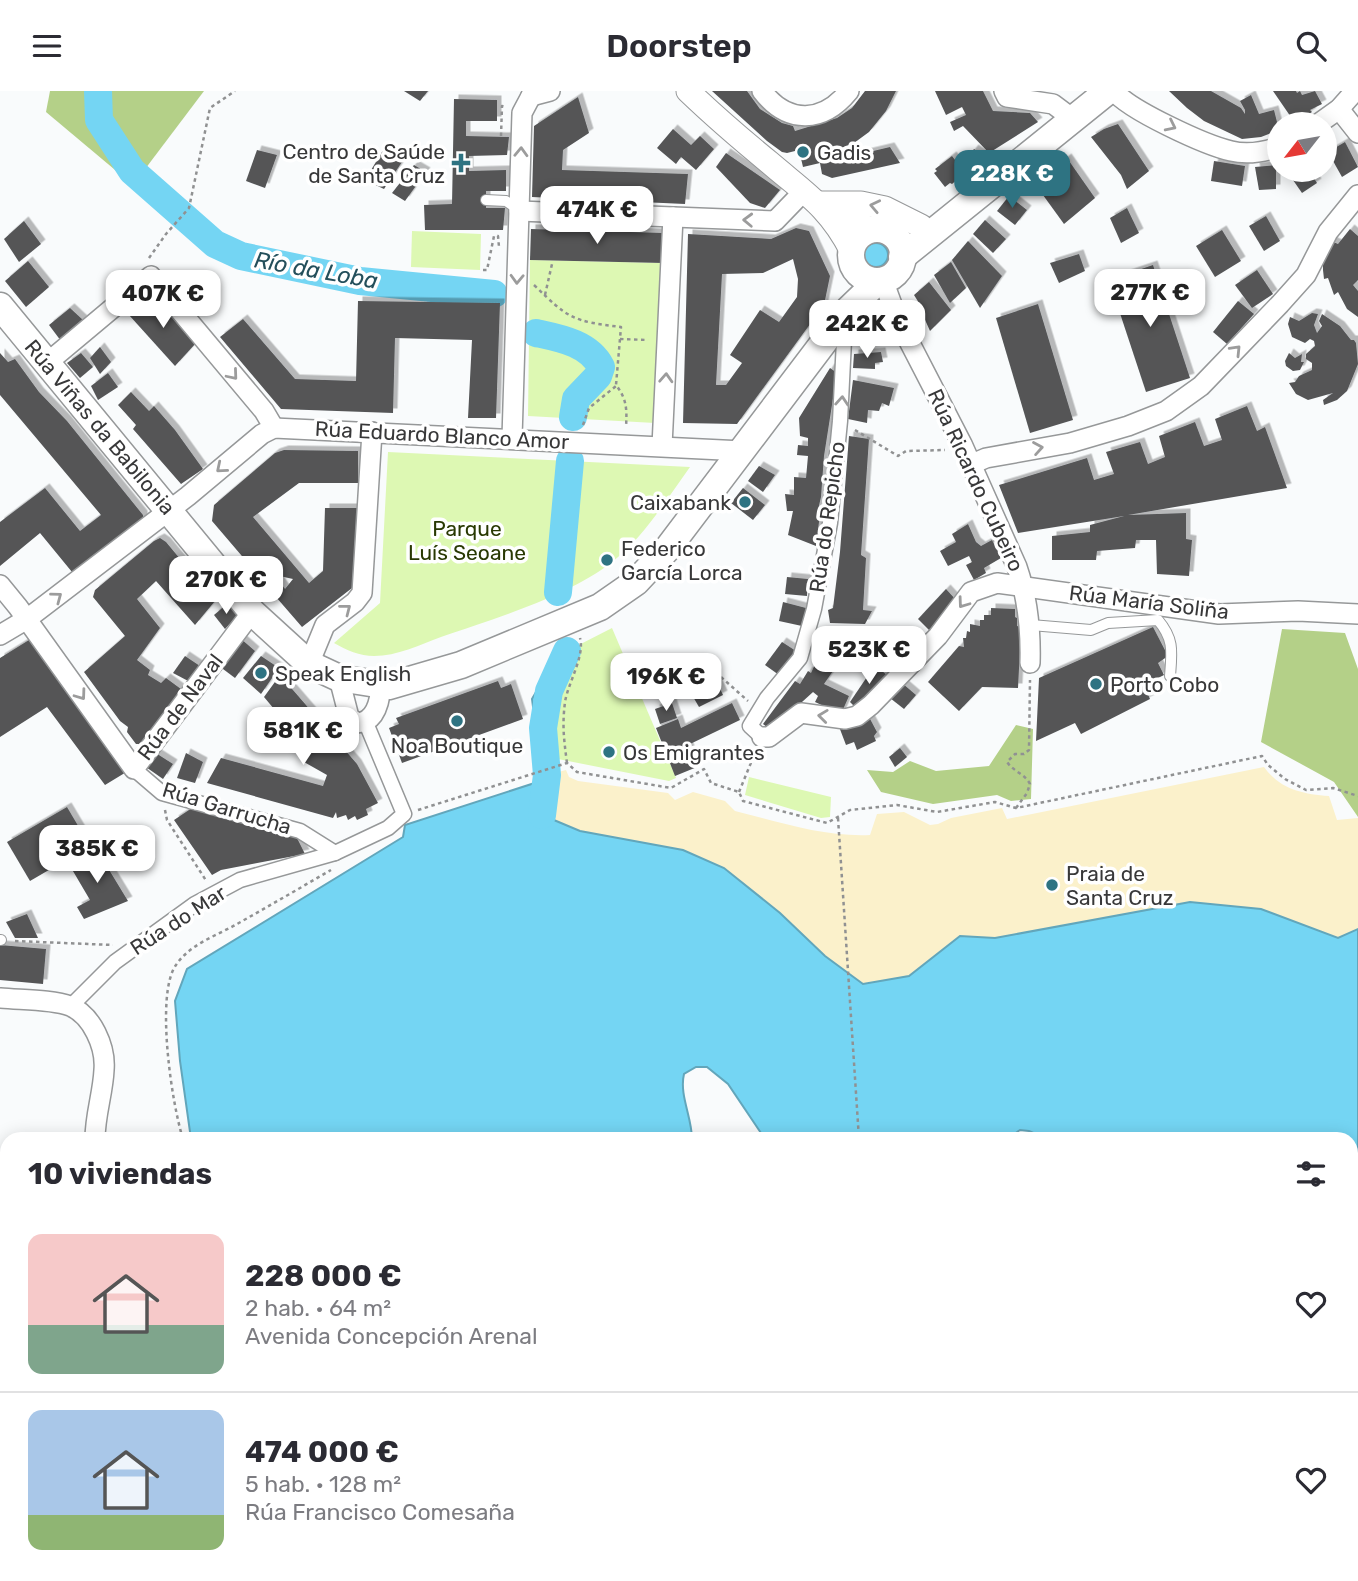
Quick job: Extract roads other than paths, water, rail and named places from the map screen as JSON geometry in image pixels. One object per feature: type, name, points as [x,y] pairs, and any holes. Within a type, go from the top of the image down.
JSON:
[{"type":"main road","points":[[867,271],[897,272],[902,257],[934,223],[1108,91]]},
{"type":"main road","points":[[381,685],[389,686],[461,665],[600,607],[636,582],[668,548],[849,309],[867,271],[859,237],[879,231],[934,223]]},
{"type":"main road","points":[[879,231],[899,242],[902,257]]},
{"type":"main road","name":"Rúa Viñas da Babilonia","points":[[0,306],[252,612],[309,664],[339,678],[381,685]]},
{"type":"street","points":[[688,91],[816,199],[867,271]]},
{"type":"street","points":[[762,91],[772,104],[790,113],[810,117],[834,108],[849,91]]},
{"type":"street","points":[[1004,91],[1007,97],[1053,104],[1073,119]]},
{"type":"street","points":[[1060,91],[1073,119]]},
{"type":"street","points":[[1114,91],[1122,101],[1177,130],[1230,151],[1252,153],[1267,150]]},
{"type":"street","points":[[1335,112],[1355,91]]},
{"type":"street","points":[[512,438],[522,113],[536,93]]},
{"type":"street","points":[[1339,109],[1358,133]]},
{"type":"street","points":[[972,464],[986,458],[1070,443],[1128,426],[1166,411],[1201,386],[1306,275],[1328,232],[1358,195]]},
{"type":"street","points":[[816,199],[879,231]]},
{"type":"street","points":[[519,211],[775,221],[816,199],[886,208],[934,223]]},
{"type":"street","points":[[663,446],[673,217]]},
{"type":"street","name":"Rúa Ricardo Cubeiro","points":[[867,271],[892,306],[972,464],[1024,586],[1031,625],[1030,663]]},
{"type":"street","points":[[0,635],[27,619],[169,510],[262,434],[274,428],[264,411],[151,276],[47,363]]},
{"type":"street","points":[[849,309],[877,301],[892,306]]},
{"type":"street","name":"Rúa do Repicho","points":[[762,737],[750,726],[759,710],[800,658],[814,609],[830,523],[849,309]]},
{"type":"street","name":"Rúa Eduardo Blanco Amor","points":[[274,428],[743,451]]},
{"type":"street","points":[[309,664],[325,625],[355,602],[362,593],[372,432]]},
{"type":"street","name":"Rúa María Soliña","points":[[762,737],[769,737],[801,713],[845,719],[857,716],[938,636],[971,592],[998,583],[1219,614],[1298,611],[1358,614]]},
{"type":"street","name":"Rúa Garrucha","points":[[0,585],[134,769],[162,793],[300,831],[338,860]]},
{"type":"street","name":"Rúa de Naval","points":[[134,769],[252,612]]},
{"type":"street","points":[[339,678],[349,717],[357,723],[366,723],[371,719],[380,699],[381,685]]},
{"type":"street","name":"Rúa do Mar","points":[[71,1006],[115,962],[195,904],[240,880],[338,860],[388,828],[404,814],[366,723]]},
{"type":"street","points":[[0,998],[71,1006],[89,1022],[102,1045],[104,1067],[94,1132]]},
{"type":"lane","points":[[486,200],[506,201],[519,211]]},
{"type":"lane","points":[[1031,625],[1091,630],[1108,623],[1158,620],[1169,633],[1172,657],[1170,676]]},
{"type":"water","points":[[876,243],[887,250],[888,255],[881,266],[876,267],[865,260],[864,255],[871,244]]},
{"type":"water","points":[[567,651],[549,740],[537,738],[532,699],[557,656]]},
{"type":"water","points":[[544,780],[542,815],[580,831],[683,850],[724,868],[780,913],[825,956],[863,984],[909,976],[960,936],[995,938],[1190,902],[1261,909],[1338,938],[1358,929],[1358,1132],[760,1132],[728,1084],[707,1067],[696,1067],[684,1074],[683,1082],[691,1132],[190,1132],[175,1001],[187,969],[403,837],[405,825]]},
{"type":"waterway","name":"Río da Loba","points":[[98,91],[99,120],[132,171],[215,244],[241,256],[360,281],[494,294]]},
{"type":"waterway","name":"Río da Loba","points":[[536,333],[581,347],[589,352],[601,367],[598,376],[576,399],[573,417]]},
{"type":"waterway","name":"Río da Loba","points":[[558,592],[570,461]]},
{"type":"waterway","name":"Río da Loba","points":[[542,815],[547,775],[543,728],[549,691],[567,651]]},
{"type":"place","name":"Gadis","points":[[803,152]]},
{"type":"place","name":"Centro de Saúde de Santa Cruz","points":[[461,163]]},
{"type":"place","name":"Caixabank","points":[[745,502]]},
{"type":"place","name":"Federico García Lorca","points":[[607,560]]},
{"type":"place","name":"Speak English","points":[[261,673]]},
{"type":"place","name":"Porto Cobo","points":[[1096,684]]},
{"type":"place","name":"Noa Boutique","points":[[457,721]]},
{"type":"place","name":"Os Emigrantes","points":[[609,752]]},
{"type":"place","name":"Praia de Santa Cruz","points":[[1052,885]]},
{"type":"park label","name":"Parque Luís Seoane","points":[[467,540]]}]
